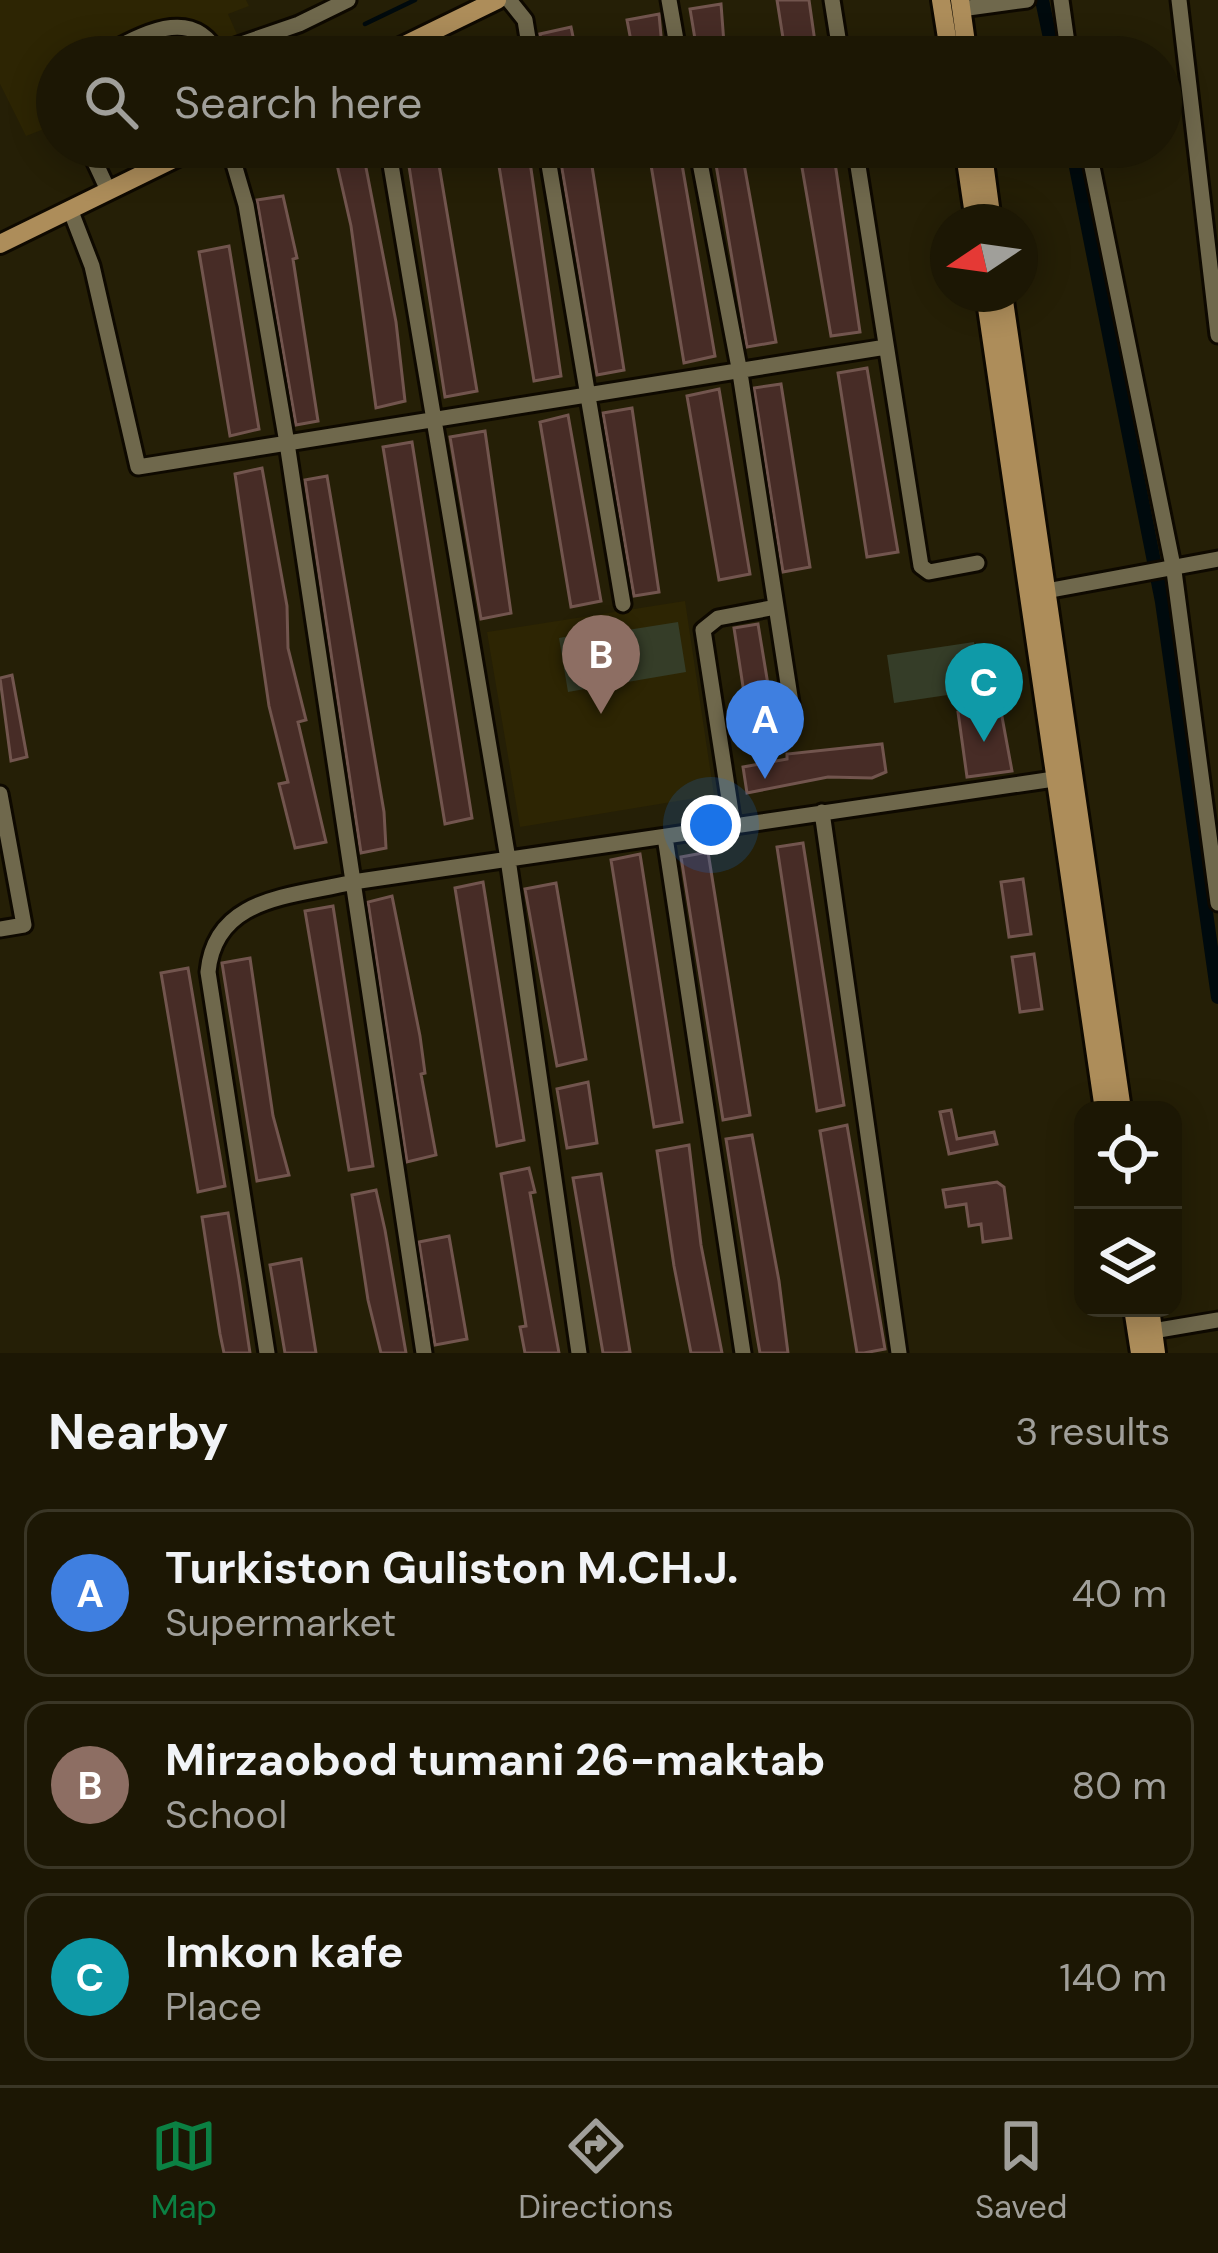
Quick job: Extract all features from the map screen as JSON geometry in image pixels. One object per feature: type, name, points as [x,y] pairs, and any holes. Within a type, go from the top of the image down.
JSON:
[{"type":"main road","points":[[423,36],[496,0]]},
{"type":"main road","points":[[948,6],[949,36]]},
{"type":"main road","points":[[948,6],[960,36]]},
{"type":"main road","points":[[0,244],[154,168]]},
{"type":"main road","points":[[967,168],[972,204]]},
{"type":"main road","points":[[985,168],[990,204]]},
{"type":"main road","points":[[989,312],[1046,591],[1121,1101]]},
{"type":"main road","points":[[1004,312],[1015,449],[1054,779],[1103,1101]]},
{"type":"main road","points":[[1134,1317],[1140,1353]]},
{"type":"main road","points":[[1151,1317],[1156,1353]]},
{"type":"street","points":[[267,36],[348,0]]},
{"type":"street","points":[[509,0],[525,20],[528,36]]},
{"type":"street","points":[[668,0],[676,36]]},
{"type":"street","points":[[832,0],[838,36]]},
{"type":"street","points":[[948,6],[1027,0]]},
{"type":"street","points":[[1061,0],[1066,36]]},
{"type":"street","points":[[1179,0],[1218,335]]},
{"type":"street","points":[[156,36],[186,25],[206,36]]},
{"type":"street","points":[[98,168],[108,190]]},
{"type":"street","points":[[235,168],[246,205],[287,443],[424,1353]]},
{"type":"street","points":[[392,168],[508,859],[579,1353]]},
{"type":"street","points":[[550,168],[623,604]]},
{"type":"street","points":[[701,168],[740,373],[793,716]]},
{"type":"street","points":[[858,168],[921,566],[929,572],[977,563]]},
{"type":"street","points":[[1092,168],[1174,571],[1212,824],[1218,903]]},
{"type":"street","points":[[70,209],[92,266],[138,466],[886,346]]},
{"type":"street","points":[[1046,591],[1174,571],[1218,559]]},
{"type":"street","points":[[734,825],[703,630],[718,618],[776,607]]},
{"type":"street","points":[[267,1353],[208,972],[210,949],[230,917],[254,905],[353,882],[1054,779]]},
{"type":"street","points":[[0,794],[24,925],[0,929]]},
{"type":"street","points":[[822,812],[898,1353]]},
{"type":"street","points":[[665,836],[743,1353]]},
{"type":"street","points":[[1153,1331],[1218,1321]]},
{"type":"shaded area","points":[[0,0],[246,0],[249,6],[228,14],[238,36],[36,36],[36,132],[26,136],[0,84]]},
{"type":"shaded area","points":[[685,601],[714,795],[520,827],[487,632]]},
{"type":"green space","points":[[678,622],[686,672],[604,686],[596,635]]},
{"type":"green space","points":[[587,633],[596,687],[568,692],[559,638]]},
{"type":"green space","points":[[974,642],[981,690],[894,703],[887,655]]},
{"type":"building","points":[[777,0],[809,0],[814,36],[783,36]]},
{"type":"building","points":[[721,4],[723,36],[694,36],[690,9]]},
{"type":"building","points":[[659,14],[661,36],[630,36],[627,20]]},
{"type":"building","points":[[571,27],[573,36],[540,36]]},
{"type":"building","points":[[338,168],[366,168],[396,322],[405,401],[376,408],[351,226]]},
{"type":"building","points":[[409,168],[440,168],[477,391],[445,397]]},
{"type":"building","points":[[499,168],[531,168],[561,376],[534,381]]},
{"type":"building","points":[[562,168],[592,168],[624,370],[597,375]]},
{"type":"building","points":[[652,168],[683,168],[715,356],[684,363]]},
{"type":"building","points":[[717,168],[745,168],[776,342],[747,347]]},
{"type":"building","points":[[802,168],[836,168],[860,332],[831,336]]},
{"type":"building","points":[[283,196],[297,258],[293,259],[318,421],[296,425],[257,200]]},
{"type":"building","points":[[229,246],[259,429],[230,436],[199,252]]},
{"type":"building","points":[[867,368],[898,552],[867,557],[838,373]]},
{"type":"building","points":[[781,384],[810,567],[783,572],[754,388]]},
{"type":"building","points":[[719,389],[750,574],[719,580],[687,396]]},
{"type":"building","points":[[632,408],[659,592],[634,596],[603,413]]},
{"type":"building","points":[[568,415],[601,601],[571,607],[540,422]]},
{"type":"building","points":[[485,431],[511,613],[481,619],[450,437]]},
{"type":"building","points":[[412,442],[472,818],[445,824],[383,447]]},
{"type":"building","points":[[262,468],[287,606],[288,648],[306,720],[298,722],[326,842],[295,848],[279,784],[288,782],[269,706],[235,474]]},
{"type":"building","points":[[327,476],[384,812],[386,848],[361,853],[305,480]]},
{"type":"building","points":[[758,624],[773,715],[748,719],[734,628]]},
{"type":"building","points":[[12,675],[27,757],[11,761],[0,678]]},
{"type":"building","points":[[1000,706],[1012,771],[967,777],[958,712]]},
{"type":"building","points":[[882,744],[886,772],[872,778],[828,777],[747,793],[743,767],[787,759],[787,754]]},
{"type":"building","points":[[803,843],[844,1105],[817,1111],[777,847]]},
{"type":"building","points":[[708,852],[750,1115],[723,1120],[681,857]]},
{"type":"building","points":[[640,854],[682,1122],[654,1127],[611,860]]},
{"type":"building","points":[[1023,879],[1031,934],[1009,937],[1001,882]]},
{"type":"building","points":[[483,882],[524,1140],[497,1146],[455,888]]},
{"type":"building","points":[[556,883],[586,1059],[557,1066],[525,889]]},
{"type":"building","points":[[392,896],[420,1036],[425,1073],[421,1074],[436,1155],[407,1162],[368,902]]},
{"type":"building","points":[[333,906],[373,1166],[349,1170],[305,911]]},
{"type":"building","points":[[1034,954],[1042,1009],[1020,1012],[1012,957]]},
{"type":"building","points":[[250,958],[273,1116],[289,1175],[257,1181],[222,963]]},
{"type":"building","points":[[188,968],[225,1186],[198,1192],[161,973]]},
{"type":"building","points":[[588,1082],[597,1143],[567,1148],[557,1089]]},
{"type":"building","points":[[951,1110],[957,1139],[994,1132],[997,1144],[949,1154],[940,1112]]},
{"type":"building","points":[[847,1125],[885,1349],[864,1353],[857,1353],[820,1131]]},
{"type":"building","points":[[752,1135],[788,1353],[760,1353],[757,1336],[726,1139]]},
{"type":"building","points":[[689,1145],[701,1245],[722,1353],[691,1353],[674,1266],[657,1151]]},
{"type":"building","points":[[529,1168],[559,1353],[525,1353],[520,1327],[526,1326],[501,1174]]},
{"type":"building","points":[[601,1174],[630,1352],[603,1353],[573,1178]]},
{"type":"building","points":[[997,1182],[1004,1187],[1011,1238],[983,1242],[981,1224],[969,1226],[966,1204],[946,1207],[943,1190]]},
{"type":"building","points":[[376,1190],[406,1353],[381,1353],[368,1300],[352,1195]]},
{"type":"building","points":[[228,1213],[250,1353],[224,1353],[220,1334],[202,1217]]},
{"type":"building","points":[[449,1236],[467,1339],[435,1345],[419,1242]]},
{"type":"building","points":[[301,1259],[316,1353],[285,1353],[270,1265]]},
{"type":"waterway","points":[[365,24],[415,0]]},
{"type":"waterway","points":[[1042,0],[1050,36]]},
{"type":"waterway","points":[[1076,168],[1162,602],[1218,997]]},
{"type":"place","name":"Mirzaobod tumani 26-maktab","points":[[601,714]]},
{"type":"place","name":"Imkon kafe","points":[[984,742]]},
{"type":"place","name":"Turkiston Guliston M.CH.J.","points":[[765,779]]}]
